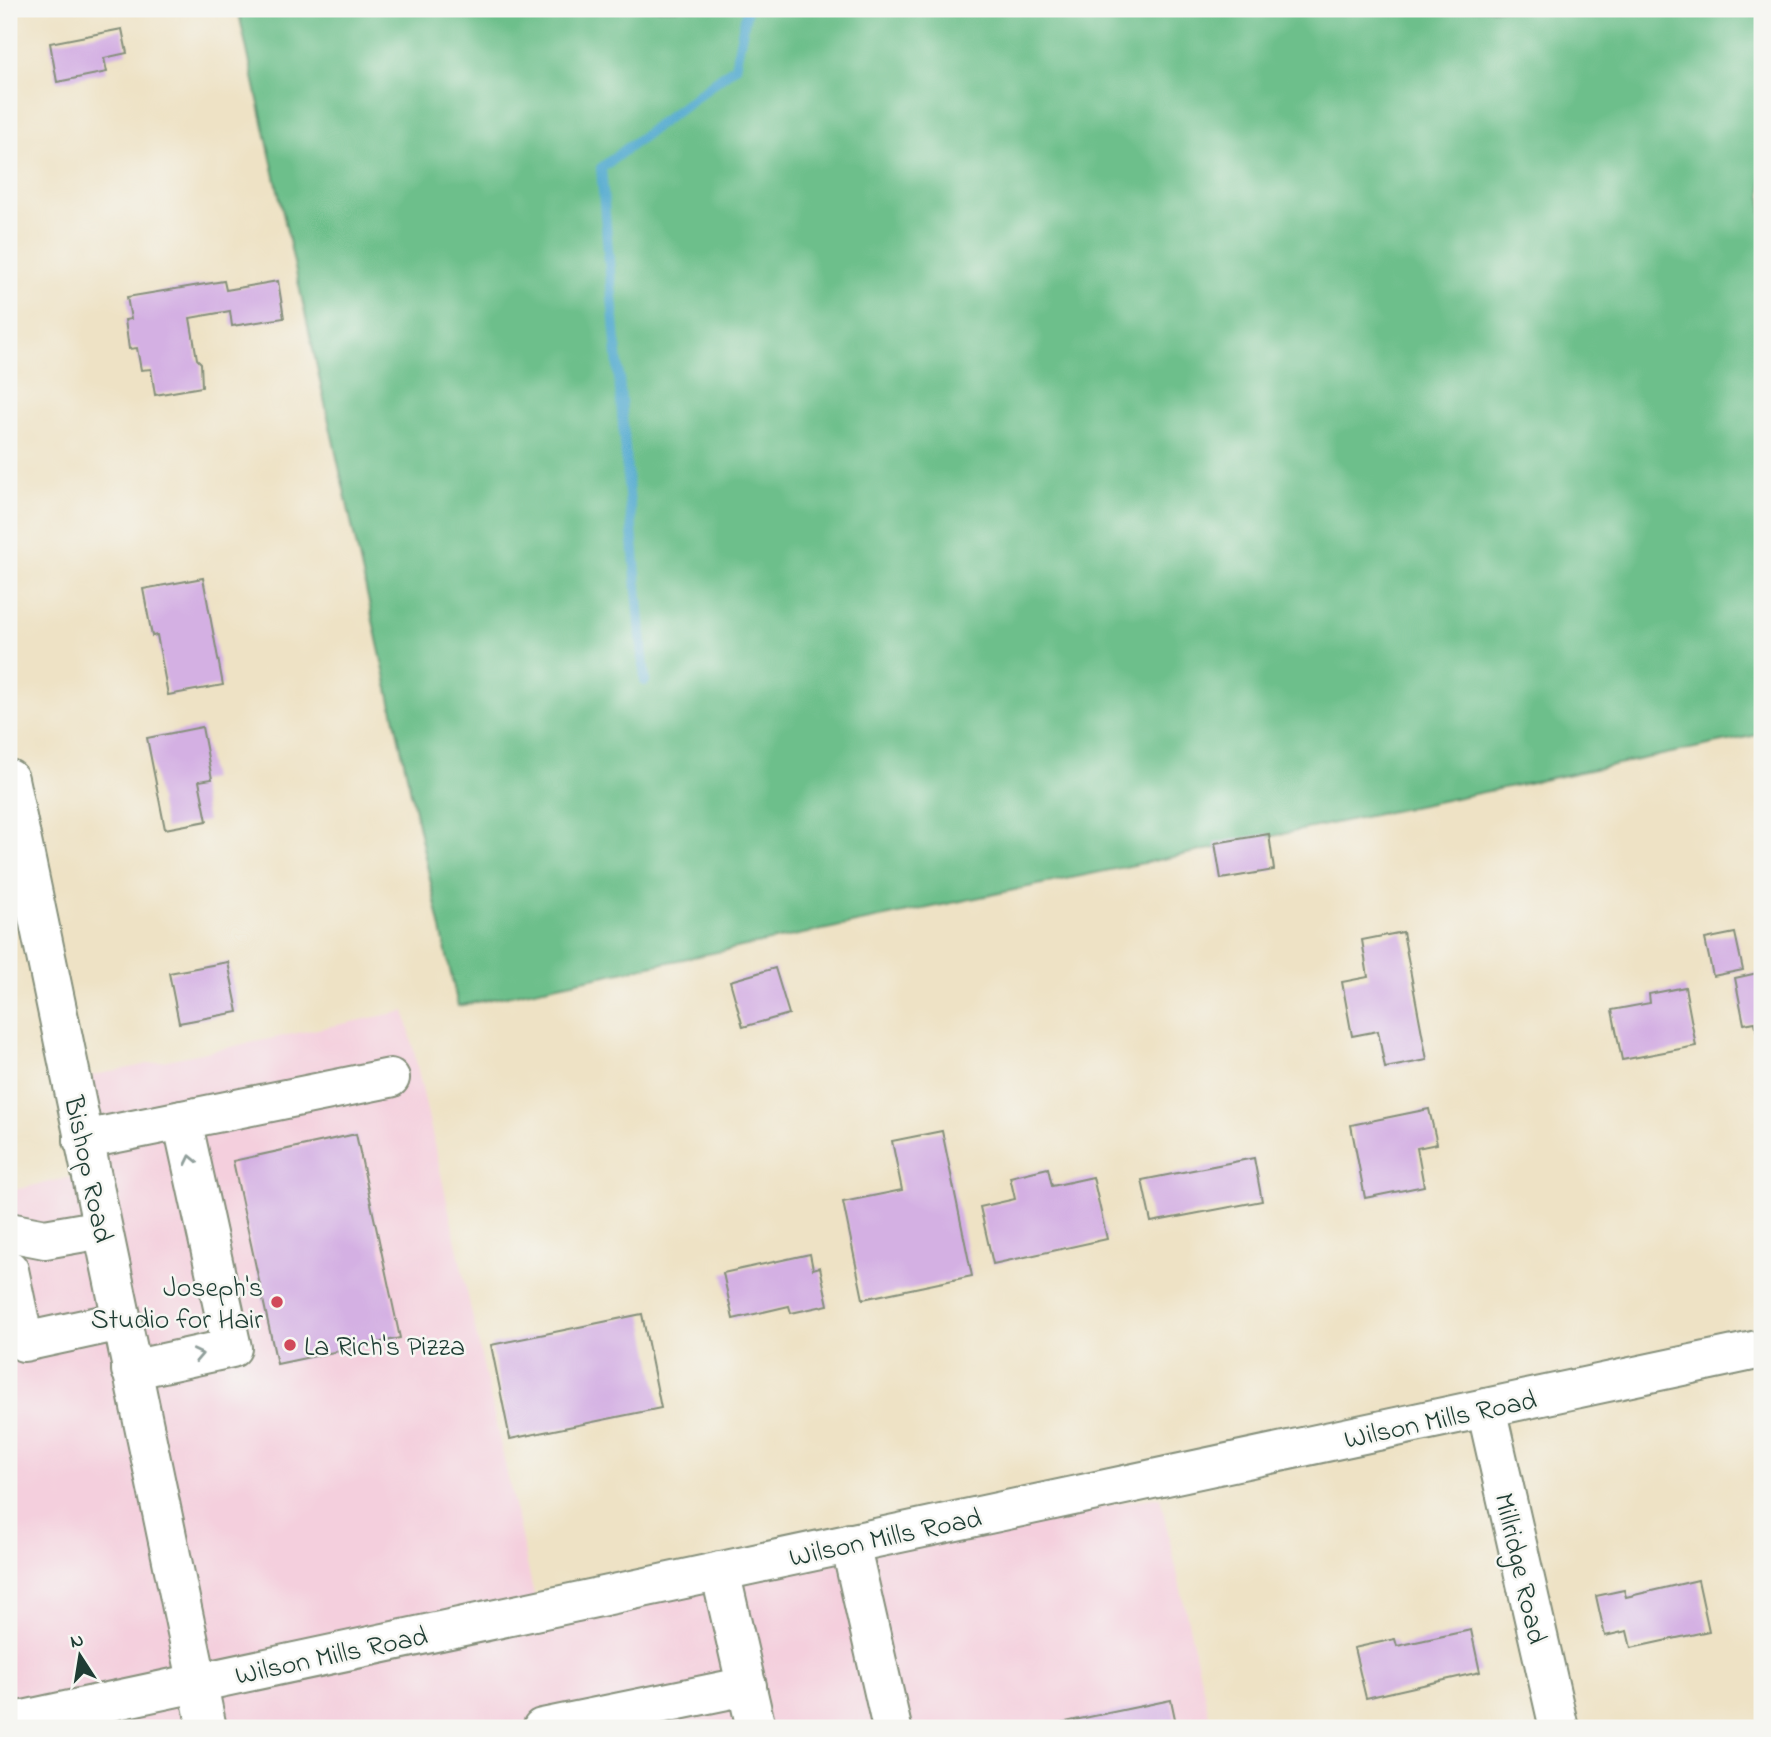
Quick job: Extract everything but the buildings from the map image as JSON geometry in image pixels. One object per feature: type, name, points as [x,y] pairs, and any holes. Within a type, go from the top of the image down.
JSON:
[{"type":"main road","name":"Bishop Road","points":[[9,779],[207,1728]]},
{"type":"main road","points":[[83,1140],[390,1079]]},
{"type":"main road","points":[[131,1370],[232,1348],[182,1120]]},
{"type":"main road","points":[[9,1232],[45,1239],[102,1229]]},
{"type":"main road","points":[[9,1270],[24,1342],[121,1321]]},
{"type":"main road","name":"Wilson Mills Road","points":[[9,1723],[1762,1349]]},
{"type":"main road","name":"Millridge Road","points":[[1486,1408],[1559,1728]]},
{"type":"main road","points":[[850,1543],[891,1728]]},
{"type":"main road","points":[[720,1571],[756,1728]]},
{"type":"main road","points":[[563,1726],[667,1716],[747,1686]]},
{"type":"shaded area","points":[[405,1011],[537,1609],[901,1532],[1160,1497],[1212,1728],[9,1728],[9,1191],[90,1173],[71,1080]]},
{"type":"green space","points":[[238,9],[1762,9],[1762,734],[458,1006]]},
{"type":"waterway","points":[[645,681],[601,168],[735,67],[747,9]]},
{"type":"place","name":"Joseph's Studio for Hair","points":[[277,1302]]},
{"type":"place","name":"La Rich's Pizza","points":[[290,1345]]}]
